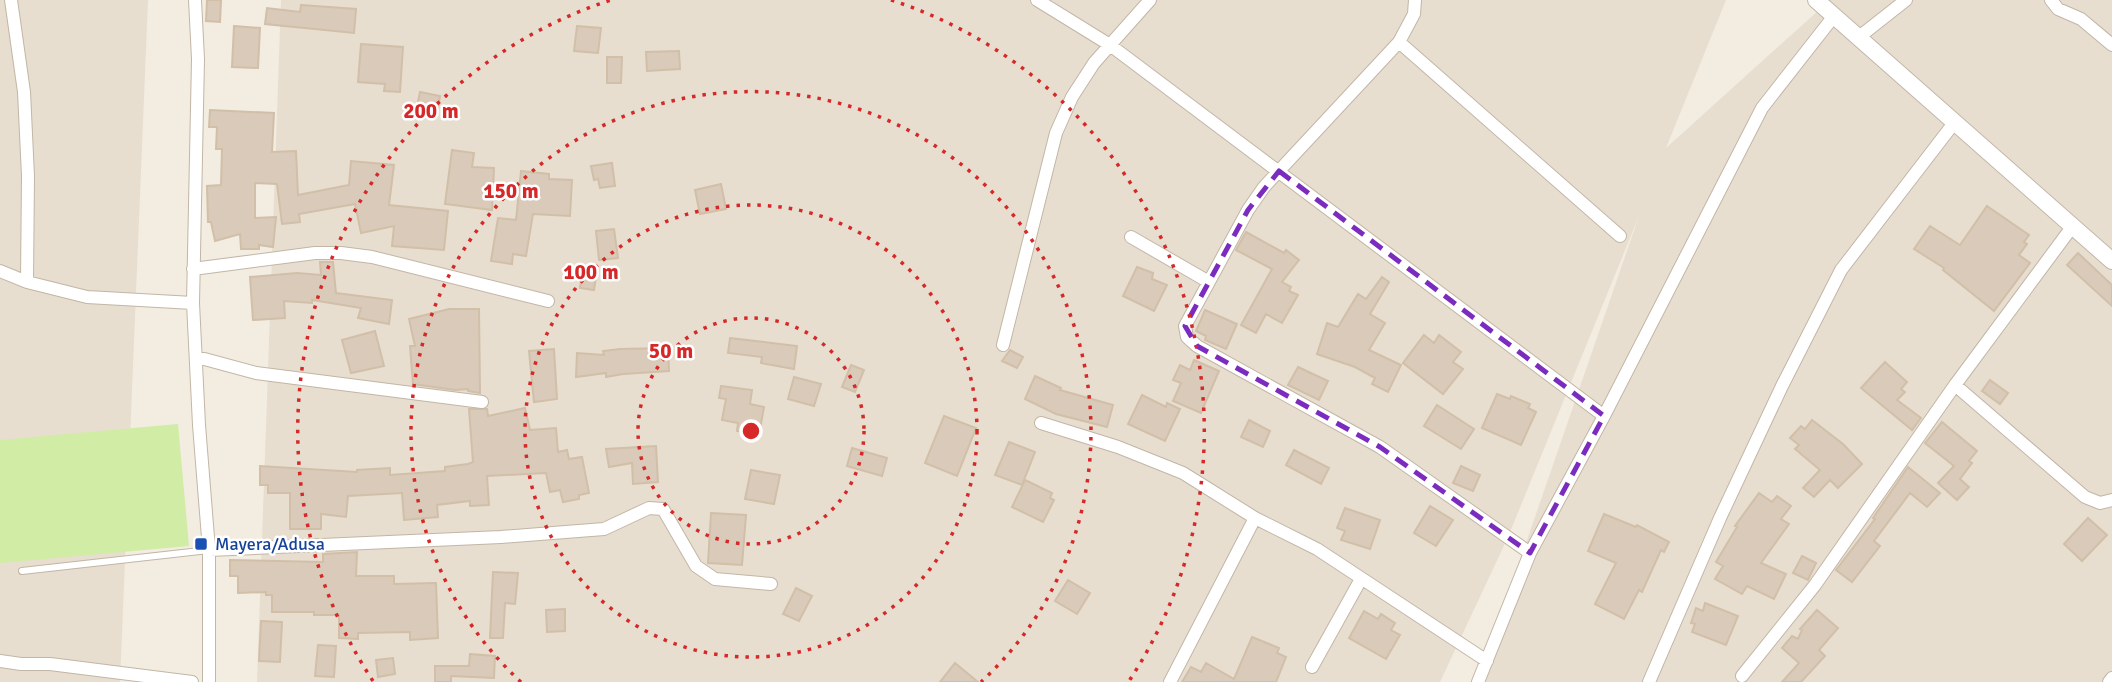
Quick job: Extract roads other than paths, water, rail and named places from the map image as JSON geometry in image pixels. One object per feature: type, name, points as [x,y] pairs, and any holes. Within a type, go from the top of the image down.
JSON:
[{"type":"street","points":[[11,0],[24,92],[28,176],[27,282]]},
{"type":"street","points":[[195,0],[198,60],[193,303],[209,550],[209,682]]},
{"type":"street","points":[[1037,0],[1111,45],[1604,416]]},
{"type":"street","points":[[1003,345],[1056,133],[1072,97],[1094,63],[1150,0]]},
{"type":"street","points":[[1415,0],[1414,15],[1399,42],[1264,187],[1248,210],[1185,327],[1187,337],[1209,352],[1380,447],[1530,553]]},
{"type":"street","points":[[1816,0],[2112,261]]},
{"type":"street","points":[[1859,37],[1906,0]]},
{"type":"street","points":[[2051,0],[2058,9],[2081,19],[2112,45]]},
{"type":"street","points":[[1478,682],[1530,553],[1604,416],[1762,108],[1834,16]]},
{"type":"street","points":[[1399,42],[1620,236]]},
{"type":"street","points":[[1649,682],[1726,506],[1782,386],[1841,270],[1954,123]]},
{"type":"street","points":[[1742,676],[1815,585],[1955,385],[2072,227]]},
{"type":"street","points":[[1131,237],[1209,282]]},
{"type":"street","points":[[193,269],[315,253],[341,253],[372,257],[548,301]]},
{"type":"street","points":[[0,271],[27,282],[86,297],[193,303]]},
{"type":"street","points":[[197,358],[256,373],[482,402]]},
{"type":"street","points":[[1955,385],[2085,497],[2100,503],[2112,500]]},
{"type":"street","points":[[1041,424],[1118,447],[1183,473],[1255,518],[1317,548],[1487,661]]},
{"type":"street","points":[[209,550],[501,537],[604,528],[649,508],[663,509],[696,566],[715,579],[771,584]]},
{"type":"street","points":[[1170,682],[1255,518]]},
{"type":"street","points":[[1312,667],[1361,579]]},
{"type":"street","points":[[0,661],[50,664],[192,682]]},
{"type":"lane","points":[[22,571],[209,550]]},
{"type":"place","name":"Mayera/Adusa","points":[[201,544]]}]
